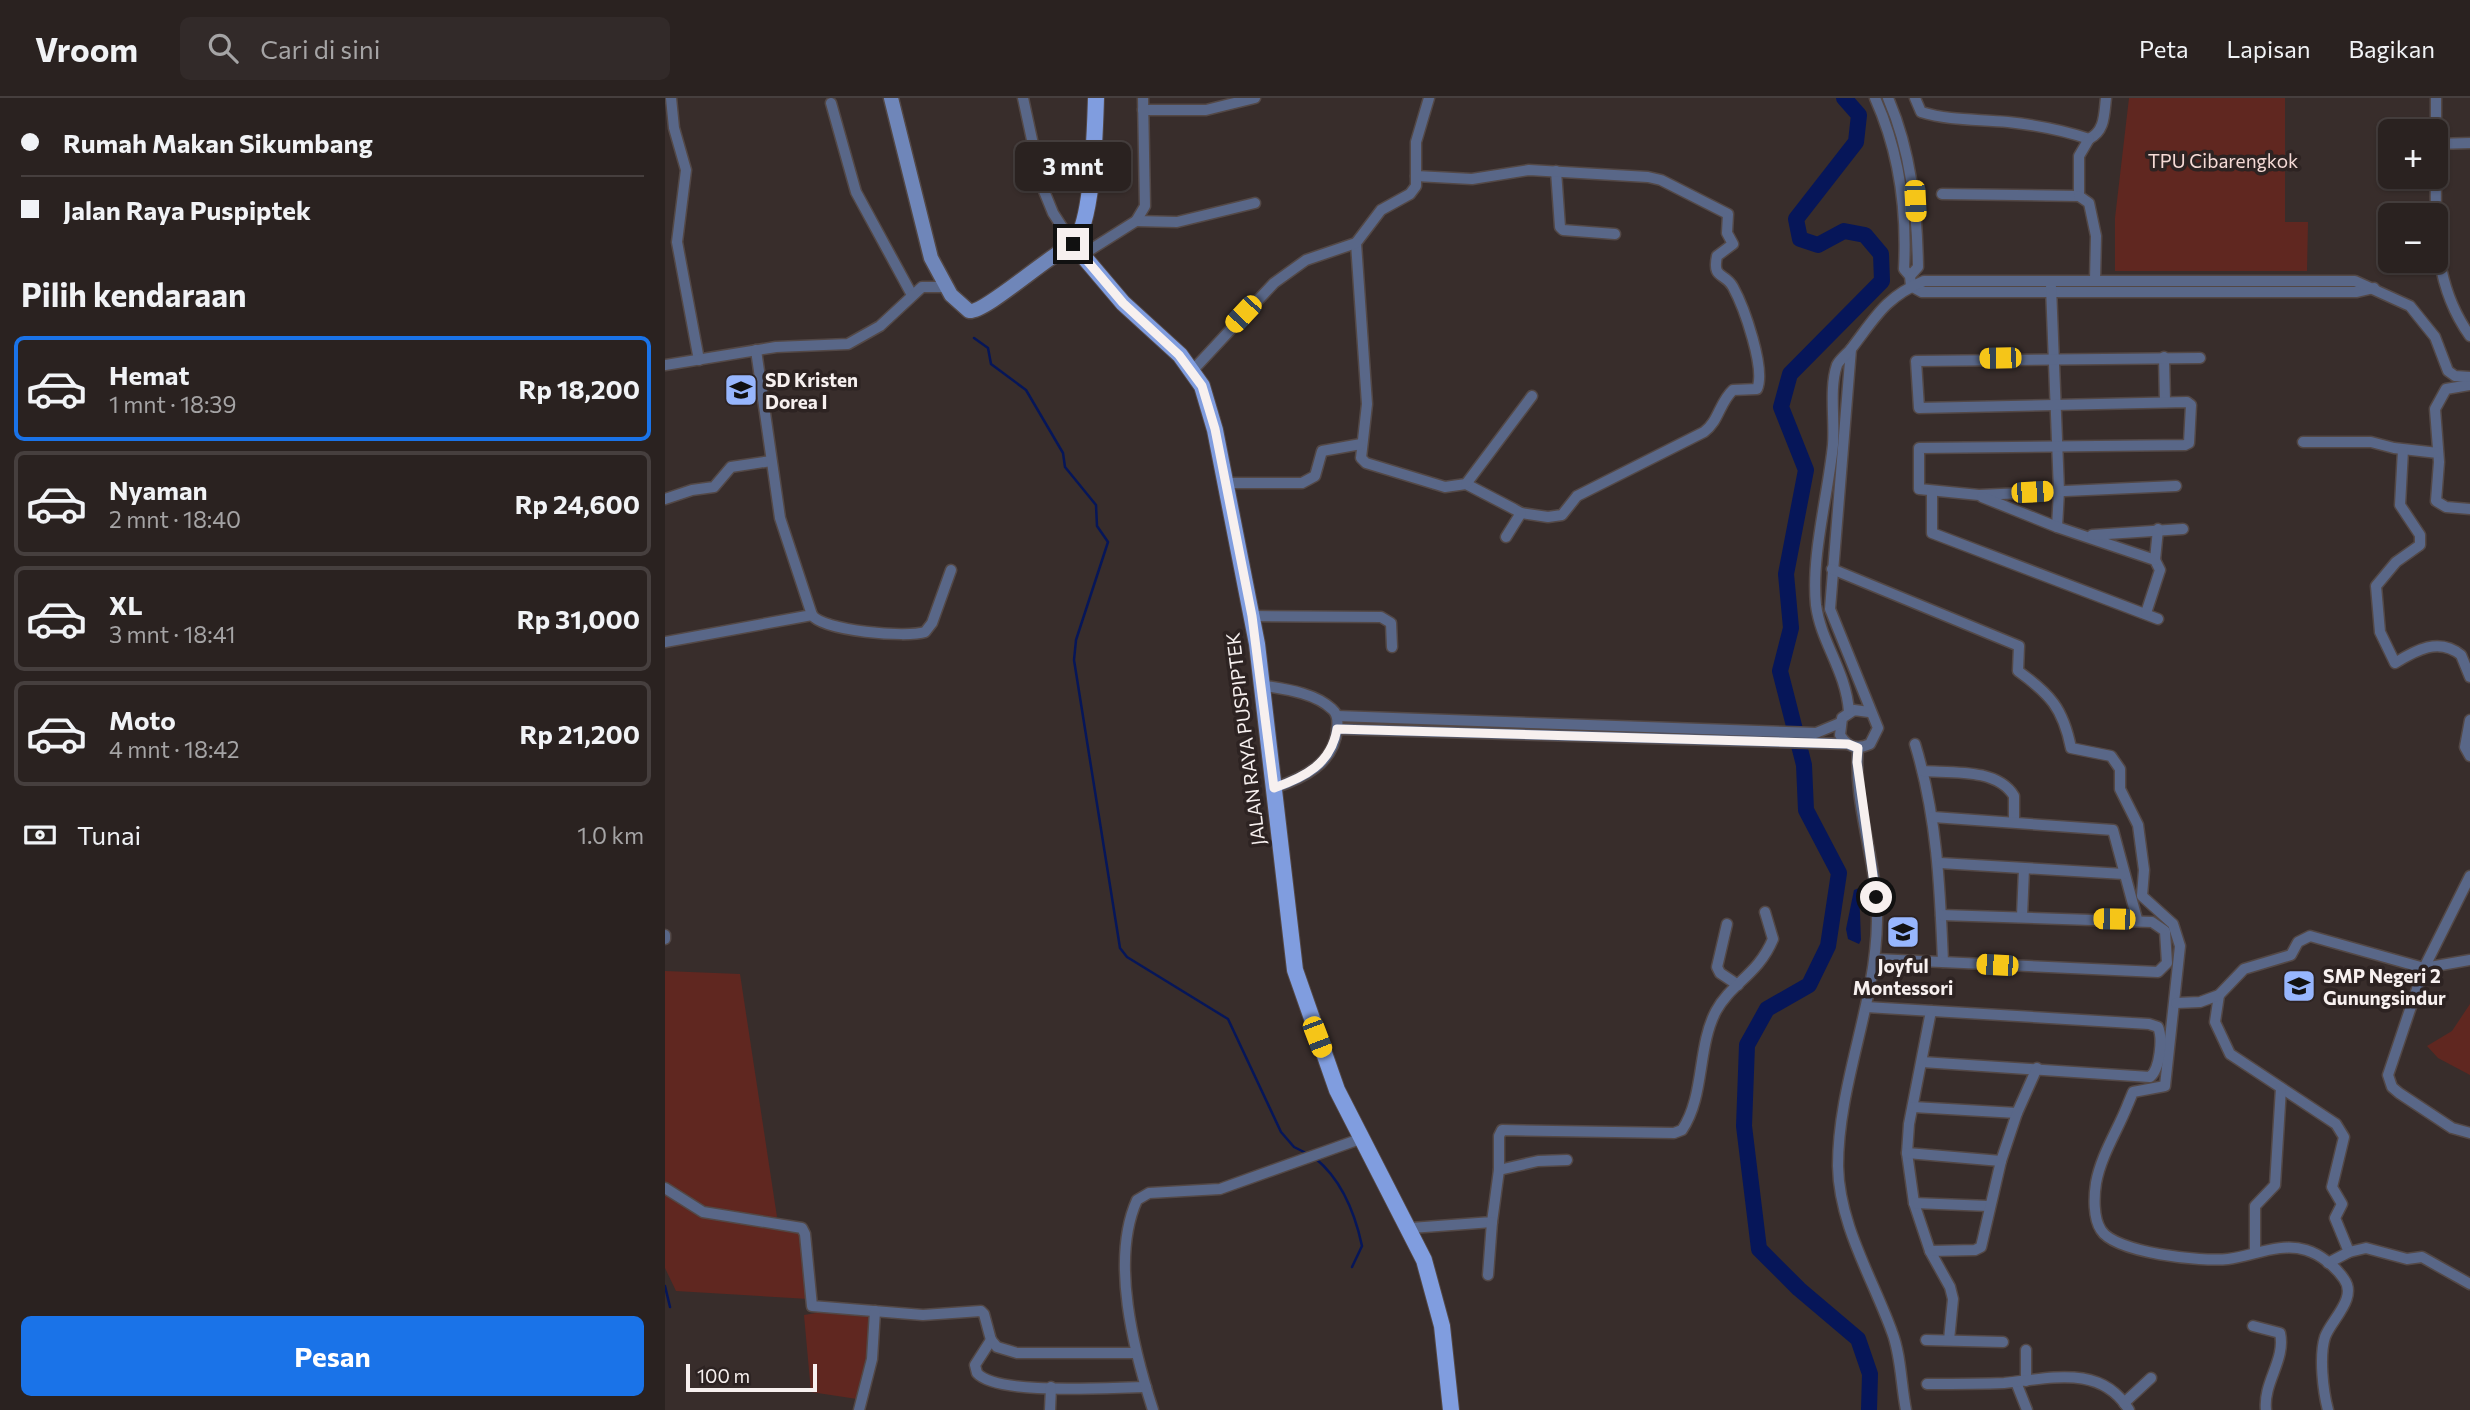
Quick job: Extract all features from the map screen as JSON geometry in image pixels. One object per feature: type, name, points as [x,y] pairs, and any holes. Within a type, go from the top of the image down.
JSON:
[{"type":"main road","points":[[1077,250],[1085,216],[1097,98]]},
{"type":"main road","name":"JALAN RAYA PUSPIPTEK","points":[[1077,250],[1123,303],[1193,370],[1202,386],[1215,429],[1252,616],[1295,970],[1337,1090],[1360,1139],[1411,1228],[1425,1260],[1440,1317],[1451,1410]]},
{"type":"street","points":[[671,98],[672,118],[686,170],[677,242],[699,360]]},
{"type":"street","points":[[891,98],[931,258],[946,287],[969,311],[981,310],[1077,250],[1136,221],[1177,222],[1255,204]]},
{"type":"street","name":"JALAN RAYA PUSPIPTEK","points":[[1023,98],[1042,186],[1053,213],[1077,250]]},
{"type":"street","points":[[1136,221],[1146,199],[1143,98]]},
{"type":"street","points":[[1143,110],[1206,110],[1255,98]]},
{"type":"street","points":[[1193,370],[1259,297],[1292,269],[1305,260],[1356,243],[1381,210],[1410,194],[1416,186],[1416,142],[1429,98]]},
{"type":"street","points":[[1875,98],[1892,142],[1902,203],[1904,269],[1910,281]]},
{"type":"street","points":[[1849,712],[1845,679],[1820,621],[1816,596],[1838,363],[1878,310],[1910,281],[1918,267],[1915,201],[1904,145],[1888,98]]},
{"type":"street","points":[[1915,98],[1921,112],[1937,117],[2008,122],[2089,139]]},
{"type":"street","points":[[2079,196],[2079,156],[2089,139],[2098,135],[2103,124],[2106,98]]},
{"type":"street","points":[[2436,98],[2436,119]]},
{"type":"street","points":[[831,103],[856,192],[912,295]]},
{"type":"street","points":[[2448,143],[2470,143]]},
{"type":"street","points":[[1356,243],[1367,404],[1361,458],[1366,463],[1445,487],[1466,484],[1521,513],[1548,517],[1562,515],[1577,496],[1704,432],[1714,424],[1733,390],[1754,391],[1760,383],[1756,350],[1734,290],[1716,270],[1717,256],[1733,244],[1727,233],[1726,212],[1661,180],[1516,171],[1472,179],[1416,176]]},
{"type":"street","points":[[1556,172],[1560,227],[1563,230],[1615,234]]},
{"type":"street","points":[[2437,189],[2439,269],[2452,308],[2470,336]]},
{"type":"street","points":[[1942,194],[2079,196],[2089,203],[2094,219],[2095,280]]},
{"type":"street","points":[[1902,203],[1915,201]]},
{"type":"street","points":[[665,244],[677,242]]},
{"type":"street","points":[[2051,286],[2095,280],[2150,286]]},
{"type":"street","points":[[1910,281],[2051,286],[2355,281],[2410,306],[2435,337],[2448,371],[2455,376],[2470,377]]},
{"type":"street","points":[[665,365],[756,350],[848,344],[880,326],[925,285],[946,287]]},
{"type":"street","points":[[2051,286],[2059,491],[2057,527]]},
{"type":"street","points":[[1337,729],[1786,738],[1816,739],[1853,746],[1870,744],[1877,734],[1877,722],[1869,712],[1858,673],[1830,609],[1851,349]]},
{"type":"street","points":[[756,350],[780,518],[812,615],[819,623],[897,634],[925,632],[932,623],[951,570]]},
{"type":"street","points":[[2164,357],[2165,402]]},
{"type":"street","points":[[2176,486],[1979,495],[1918,488],[1919,448],[2188,444],[2191,404],[2165,402],[1917,406],[1916,360],[2200,358]]},
{"type":"street","points":[[2470,385],[2450,387],[2438,399],[2435,414],[2438,453],[2436,503],[2446,507],[2470,509]]},
{"type":"street","points":[[1466,484],[1532,396]]},
{"type":"street","points":[[1834,418],[1847,417]]},
{"type":"street","points":[[2303,442],[2371,442],[2403,450],[2438,453]]},
{"type":"street","points":[[1226,483],[1302,483],[1315,476],[1322,451],[1361,444]]},
{"type":"street","points":[[2403,450],[2400,505],[2420,535],[2420,545],[2396,562],[2376,586],[2380,632],[2395,663],[2422,647],[2442,646],[2461,655],[2470,677]]},
{"type":"street","points":[[665,499],[692,490],[714,487],[731,467],[771,461]]},
{"type":"street","points":[[1932,491],[1931,533],[2158,619]]},
{"type":"street","points":[[1979,495],[2057,527],[2155,560]]},
{"type":"street","points":[[1506,537],[1521,513]]},
{"type":"street","points":[[2146,613],[2161,570],[2155,560],[2158,529]]},
{"type":"street","points":[[2087,535],[2183,529]]},
{"type":"street","points":[[1832,569],[2019,646],[2018,671],[2047,692],[2066,727],[2071,748],[2111,756],[2120,769],[2120,789],[2139,825],[2144,870],[2142,897],[2173,924],[2180,946],[2165,1086],[2133,1092],[2103,1159],[2095,1202],[2100,1230],[2108,1237],[2137,1248],[2173,1256],[2230,1259],[2255,1252],[2305,1250],[2328,1263],[2344,1279],[2347,1294],[2325,1337],[2321,1379],[2328,1410]]},
{"type":"street","points":[[665,642],[812,615]]},
{"type":"street","points":[[1252,616],[1381,617],[1391,623],[1392,647]]},
{"type":"street","points":[[1260,685],[1305,695],[1333,709],[1338,716],[1335,744],[1319,765],[1307,774],[1274,788]]},
{"type":"street","points":[[1816,739],[1840,723],[1849,712],[1859,709],[1869,712]]},
{"type":"street","points":[[1338,716],[1786,738]]},
{"type":"street","points":[[2470,720],[2465,747],[2470,756]]},
{"type":"street","points":[[1840,723],[1840,735],[1853,746],[1875,874],[1876,960],[1842,1119],[1838,1170],[1849,1226],[1894,1335],[1906,1410]]},
{"type":"street","points":[[1915,744],[1933,817],[1940,863],[1943,962]]},
{"type":"street","points":[[1923,771],[1980,775],[2005,786],[2014,796],[2014,822]]},
{"type":"street","points":[[1933,817],[2113,830],[2137,919]]},
{"type":"street","points":[[1940,863],[2124,874]]},
{"type":"street","points":[[2022,916],[2024,869]]},
{"type":"street","points":[[2470,876],[2424,968],[2390,1066],[2389,1081],[2399,1093],[2443,1122],[2470,1133]]},
{"type":"street","points":[[1488,1275],[1499,1170],[1499,1136],[1504,1129],[1674,1133],[1682,1130],[1699,1081],[1713,1018],[1722,1001],[1758,966],[1773,939],[1765,912]]},
{"type":"street","points":[[1876,960],[2160,972],[2168,954],[2165,931],[2152,922],[2137,919],[1941,915]]},
{"type":"street","points":[[1727,924],[1717,968],[1723,976],[1738,985]]},
{"type":"street","points":[[2176,1003],[2200,1002],[2219,995],[2243,969],[2291,955],[2298,942],[2309,936],[2424,968],[2470,960]]},
{"type":"street","points":[[2219,995],[2215,1022],[2230,1054],[2336,1124],[2344,1137],[2332,1187],[2341,1204],[2335,1218],[2349,1252]]},
{"type":"street","points":[[1866,1007],[2148,1024],[2158,1027],[2160,1033],[2155,1072],[2150,1077],[1922,1062]]},
{"type":"street","points":[[1931,1011],[1907,1153],[1914,1203],[1930,1251],[1950,1287],[1953,1299],[1949,1340]]},
{"type":"street","points":[[1930,1251],[1980,1249],[2001,1161],[2017,1112],[2038,1068]]},
{"type":"street","points":[[2255,1252],[2255,1206],[2275,1185],[2281,1088]]},
{"type":"street","points":[[1913,1107],[2017,1112]]},
{"type":"street","points":[[1153,1410],[1135,1353],[1126,1285],[1130,1220],[1137,1199],[1149,1194],[1220,1189],[1360,1139]]},
{"type":"street","points":[[1907,1153],[2001,1161]]},
{"type":"street","points":[[1499,1170],[1538,1161],[1567,1160]]},
{"type":"street","points":[[665,1188],[713,1215],[802,1228],[805,1234],[812,1306],[933,1315],[981,1311],[991,1340],[997,1348],[1017,1353],[1135,1353]]},
{"type":"street","points":[[1914,1203],[1989,1206]]},
{"type":"street","points":[[1411,1228],[1492,1222]]},
{"type":"street","points":[[2328,1263],[2349,1252],[2366,1248],[2407,1259],[2422,1256],[2470,1284]]},
{"type":"street","points":[[859,1410],[872,1359],[875,1311]]},
{"type":"street","points":[[2253,1326],[2280,1333],[2283,1347],[2264,1394],[2266,1410]]},
{"type":"street","points":[[991,1340],[975,1365],[982,1379],[1001,1385],[1146,1387]]},
{"type":"street","points":[[1926,1340],[2003,1342]]},
{"type":"street","points":[[2026,1350],[2021,1381],[2027,1410]]},
{"type":"street","points":[[1927,1384],[2077,1376],[2101,1384],[2127,1406],[2151,1378]]},
{"type":"street","points":[[1051,1387],[1051,1410]]},
{"type":"green space","name":"TPU Cibarengkok","points":[[2129,98],[2285,98],[2285,222],[2308,222],[2307,271],[2115,271],[2115,218]]},
{"type":"green space","points":[[665,971],[740,974],[777,1217],[718,1210],[692,1200],[665,1183]]},
{"type":"green space","points":[[2470,1004],[2470,1075],[2438,1058],[2427,1046],[2452,1031]]},
{"type":"green space","points":[[665,1193],[709,1217],[784,1227],[801,1232],[809,1299],[676,1291],[665,1268]]},
{"type":"green space","points":[[822,1312],[872,1316],[857,1399],[811,1392],[804,1315]]},
{"type":"shaded area","points":[[1859,888],[1859,944],[1848,939],[1846,929],[1854,890]]},
{"type":"waterway","points":[[1844,98],[1859,115],[1856,142],[1796,219],[1800,239],[1818,245],[1844,231],[1865,235],[1881,254],[1882,281],[1790,374],[1781,407],[1806,470],[1786,574],[1791,628],[1780,671],[1804,765],[1806,810],[1839,873],[1828,946],[1809,985],[1767,1009],[1747,1045],[1744,1126],[1759,1249],[1799,1289],[1858,1339],[1870,1374],[1869,1410]]},
{"type":"waterway","points":[[974,338],[988,348],[991,364],[1026,390],[1063,453],[1065,467],[1096,505],[1097,526],[1108,542],[1076,640],[1074,660],[1120,948],[1127,957],[1228,1019],[1281,1132],[1294,1147],[1306,1153]]},
{"type":"waterway","points":[[1315,1158],[1340,1187],[1355,1221],[1362,1246],[1352,1267]]},
{"type":"waterway","points":[[665,1286],[670,1307]]},
{"type":"place","name":"SD Kristen Dorea I","points":[[741,390]]},
{"type":"place","name":"Joyful Montessori","points":[[1903,932]]},
{"type":"place","name":"SMP Negeri 2 Gunungsindur","points":[[2299,986]]},
{"type":"route","points":[[1073,244],[1123,303],[1193,370],[1202,386],[1215,429],[1252,616],[1274,788],[1296,780],[1319,765],[1335,744],[1337,729],[1848,744],[1858,748],[1857,762],[1875,874],[1876,897]]}]
